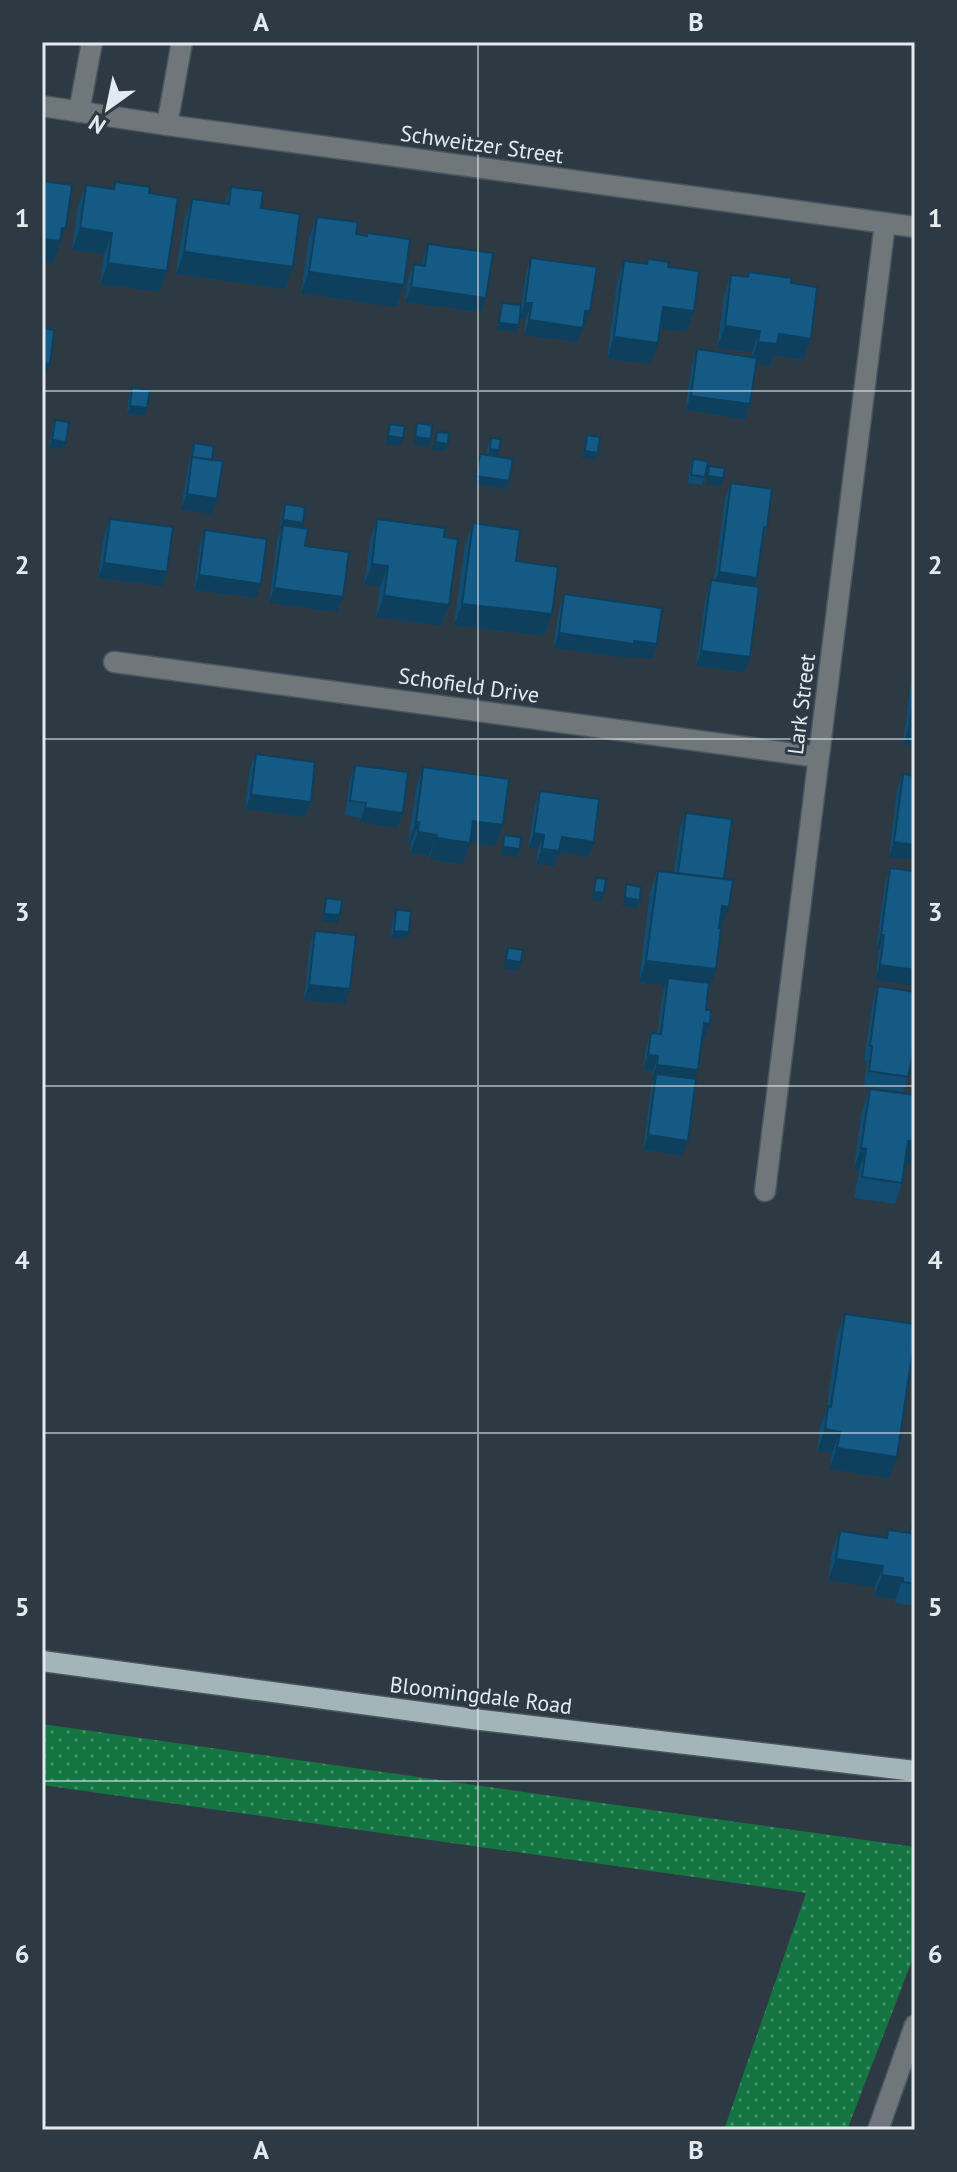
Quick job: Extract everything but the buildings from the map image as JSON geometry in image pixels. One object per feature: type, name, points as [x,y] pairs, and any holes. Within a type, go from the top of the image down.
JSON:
[{"type":"main road","name":"Bloomingdale Road","points":[[42,1661],[473,1719],[915,1771]]},
{"type":"street","points":[[79,112],[92,42]]},
{"type":"street","points":[[167,125],[182,42]]},
{"type":"street","name":"Schweitzer Street","points":[[42,106],[915,227]]},
{"type":"street","name":"Lark Street","points":[[765,1191],[885,223]]},
{"type":"street","name":"Schofield Drive","points":[[114,662],[818,757]]},
{"type":"street","points":[[878,2130],[915,2025]]},
{"type":"green space","points":[[42,1724],[915,1847],[915,1953],[847,2130],[724,2130],[806,1893],[42,1785]]}]
